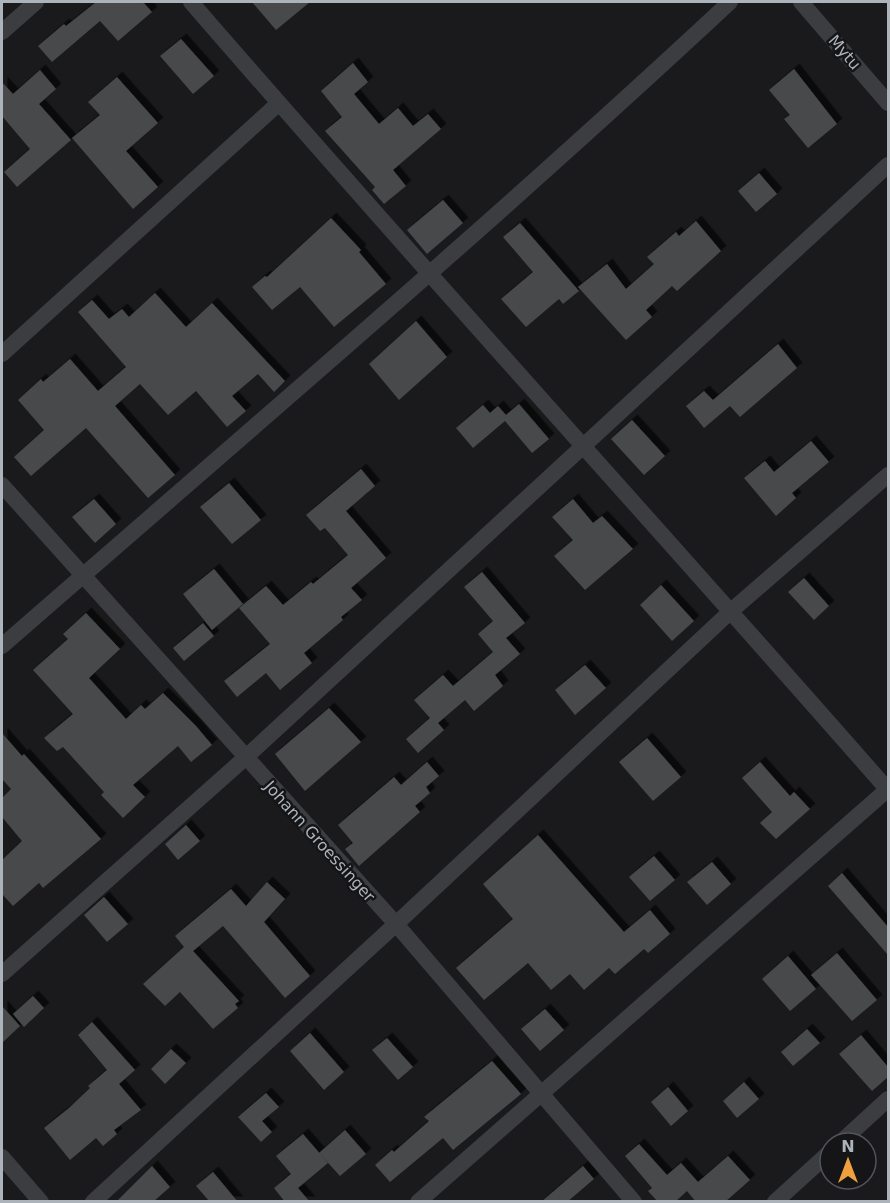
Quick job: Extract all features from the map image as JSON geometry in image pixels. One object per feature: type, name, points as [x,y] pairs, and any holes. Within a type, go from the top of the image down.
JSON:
[{"type":"street","points":[[2,32],[36,2]]},
{"type":"street","points":[[191,2],[888,790],[418,1202]]},
{"type":"street","points":[[2,646],[431,273],[601,122],[730,2]]},
{"type":"street","name":"Mytu","points":[[801,2],[888,103]]},
{"type":"street","points":[[2,354],[279,103]]},
{"type":"street","points":[[2,974],[245,758],[888,165]]},
{"type":"street","points":[[93,1202],[396,924],[731,611],[888,475]]},
{"type":"street","name":"Johann Groessinger","points":[[2,485],[396,924],[634,1202]]},
{"type":"street","points":[[853,1131],[888,1099]]},
{"type":"street","points":[[2,1157],[41,1202]]},
{"type":"street","points":[[775,1202],[818,1163]]},
{"type":"building","points":[[96,2],[143,2],[152,12],[118,41],[100,21],[52,62],[38,46],[64,24],[66,26]]},
{"type":"building","points":[[252,2],[310,2],[276,30]]},
{"type":"building","points":[[181,39],[214,76],[193,94],[160,56]]},
{"type":"building","points":[[353,63],[368,82],[354,94],[379,124],[398,108],[413,126],[428,114],[441,129],[393,170],[406,186],[384,204],[372,190],[375,187],[325,131],[342,117],[321,91]]},
{"type":"building","points":[[794,69],[837,124],[808,148],[784,119],[790,115],[769,90]]},
{"type":"building","points":[[40,70],[56,89],[39,104],[71,140],[17,187],[4,172],[30,149],[2,116],[2,82],[13,94]]},
{"type":"building","points":[[117,77],[158,123],[126,151],[158,187],[133,209],[72,138],[100,115],[88,102]]},
{"type":"building","points":[[759,173],[777,194],[756,212],[738,191]]},
{"type":"building","points":[[443,200],[463,223],[427,254],[407,230]]},
{"type":"building","points":[[331,218],[361,250],[359,252],[386,284],[334,327],[300,287],[272,310],[252,287],[265,276],[267,277]]},
{"type":"building","points":[[696,221],[721,251],[677,291],[672,286],[646,310],[652,317],[626,340],[578,287],[607,264],[626,289],[654,264],[647,257],[676,232],[679,236]]},
{"type":"building","points":[[520,223],[579,291],[563,304],[559,299],[526,327],[501,299],[533,272],[503,237]]},
{"type":"building","points":[[155,293],[186,327],[212,303],[285,381],[274,392],[258,374],[232,396],[246,411],[227,427],[196,391],[168,415],[140,384],[115,406],[175,475],[148,498],[86,428],[31,476],[14,457],[44,430],[18,400],[41,379],[43,382],[70,359],[98,391],[126,367],[78,312],[92,300],[109,319],[122,309],[129,317]]},
{"type":"building","points":[[416,321],[447,357],[399,400],[369,364]]},
{"type":"building","points":[[778,344],[797,368],[740,417],[730,406],[704,428],[686,406],[704,391],[713,400]]},
{"type":"building","points":[[519,404],[549,439],[532,453],[505,421],[473,448],[456,428],[483,405],[490,413],[498,406],[506,415]]},
{"type":"building","points":[[632,420],[665,456],[644,475],[611,439]]},
{"type":"building","points":[[811,441],[829,462],[792,493],[796,498],[776,516],[744,478],[765,461],[774,472]]},
{"type":"building","points":[[361,469],[375,486],[346,511],[386,558],[351,588],[362,600],[341,617],[343,620],[304,653],[312,663],[280,690],[266,673],[237,697],[224,681],[270,644],[239,608],[266,586],[283,605],[348,555],[325,528],[320,531],[306,515]]},
{"type":"building","points":[[229,483],[261,520],[232,544],[200,507]]},
{"type":"building","points":[[94,499],[116,524],[95,543],[72,517]]},
{"type":"building","points":[[573,499],[593,523],[602,516],[633,549],[585,590],[554,556],[573,540],[552,517]]},
{"type":"building","points":[[214,569],[243,604],[212,630],[183,594]]},
{"type":"building","points":[[482,572],[525,623],[506,638],[520,654],[495,675],[503,686],[474,711],[465,700],[438,723],[444,730],[418,753],[406,739],[430,718],[414,700],[443,675],[453,686],[493,652],[478,634],[493,621],[464,587]]},
{"type":"building","points":[[804,578],[829,606],[814,620],[788,592]]},
{"type":"building","points":[[661,585],[694,621],[672,641],[640,605]]},
{"type":"building","points":[[86,613],[120,649],[89,678],[126,719],[141,705],[145,709],[163,693],[212,745],[191,762],[178,746],[133,785],[145,797],[123,818],[101,795],[104,792],[63,747],[57,751],[44,738],[73,714],[33,670],[68,639],[63,634]]},
{"type":"building","points":[[203,623],[214,636],[184,661],[173,648]]},
{"type":"building","points":[[585,665],[606,688],[575,715],[555,690]]},
{"type":"building","points":[[329,708],[361,742],[305,791],[275,754]]},
{"type":"building","points":[[2,733],[101,839],[43,888],[39,883],[13,906],[2,894],[2,860],[22,841],[2,817],[2,798],[11,789],[2,779]]},
{"type":"building","points":[[647,738],[681,777],[653,801],[619,762]]},
{"type":"building","points":[[427,762],[439,776],[426,787],[430,793],[415,806],[420,812],[359,866],[345,849],[353,843],[338,825],[394,777],[401,785]]},
{"type":"building","points":[[760,762],[790,796],[794,792],[810,809],[776,839],[760,823],[772,812],[742,778]]},
{"type":"building","points":[[186,825],[200,841],[178,860],[165,844]]},
{"type":"building","points":[[538,835],[624,932],[650,910],[670,934],[648,953],[644,949],[615,974],[609,968],[584,990],[570,974],[551,990],[528,963],[484,1000],[456,968],[513,919],[483,884]]},
{"type":"building","points":[[654,856],[675,880],[650,901],[629,877]]},
{"type":"building","points":[[712,862],[731,884],[707,905],[687,882]]},
{"type":"building","points":[[842,873],[888,927],[888,955],[828,886]]},
{"type":"building","points":[[267,882],[285,899],[264,922],[310,976],[285,998],[223,926],[193,951],[239,1001],[235,1004],[238,1008],[213,1029],[180,992],[165,1006],[143,984],[184,947],[175,936],[231,889],[246,906]]},
{"type":"building","points":[[104,897],[128,924],[107,942],[84,915]]},
{"type":"building","points":[[837,953],[877,1000],[852,1021],[811,975]]},
{"type":"building","points":[[788,956],[816,989],[790,1011],[762,979]]},
{"type":"building","points":[[33,996],[44,1008],[24,1027],[13,1014]]},
{"type":"building","points":[[2,1006],[20,1026],[2,1043]]},
{"type":"building","points":[[545,1009],[564,1030],[540,1051],[521,1029]]},
{"type":"building","points":[[92,1022],[135,1070],[119,1084],[141,1110],[114,1130],[117,1134],[103,1146],[96,1138],[70,1160],[44,1128],[69,1108],[90,1088],[88,1086],[107,1070],[78,1035]]},
{"type":"building","points":[[807,1029],[820,1043],[793,1066],[781,1052]]},
{"type":"building","points":[[310,1033],[344,1072],[324,1090],[290,1051]]},
{"type":"building","points":[[861,1035],[888,1067],[888,1077],[872,1091],[839,1054]]},
{"type":"building","points":[[387,1038],[413,1067],[398,1080],[372,1050]]},
{"type":"building","points":[[171,1049],[186,1063],[165,1084],[151,1069]]},
{"type":"building","points":[[492,1061],[521,1094],[453,1150],[443,1138],[390,1182],[375,1165],[392,1150],[394,1152],[429,1121],[424,1117]]},
{"type":"building","points":[[744,1082],[759,1099],[737,1118],[723,1101]]},
{"type":"building","points":[[668,1087],[688,1111],[671,1126],[651,1102]]},
{"type":"building","points":[[266,1093],[279,1107],[262,1121],[272,1132],[261,1142],[238,1117]]},
{"type":"building","points":[[345,1130],[366,1154],[340,1176],[319,1153]]},
{"type":"building","points":[[303,1134],[328,1163],[298,1188],[310,1202],[285,1202],[274,1188],[291,1174],[276,1156]]},
{"type":"building","points":[[639,1144],[667,1175],[681,1163],[698,1182],[728,1156],[750,1180],[725,1202],[696,1202],[687,1191],[675,1202],[658,1202],[648,1191],[652,1188],[625,1156]]},
{"type":"building","points":[[152,1166],[170,1187],[153,1202],[116,1202]]},
{"type":"building","points":[[583,1166],[594,1179],[567,1202],[541,1202]]},
{"type":"building","points":[[213,1172],[238,1202],[210,1202],[196,1186]]}]
